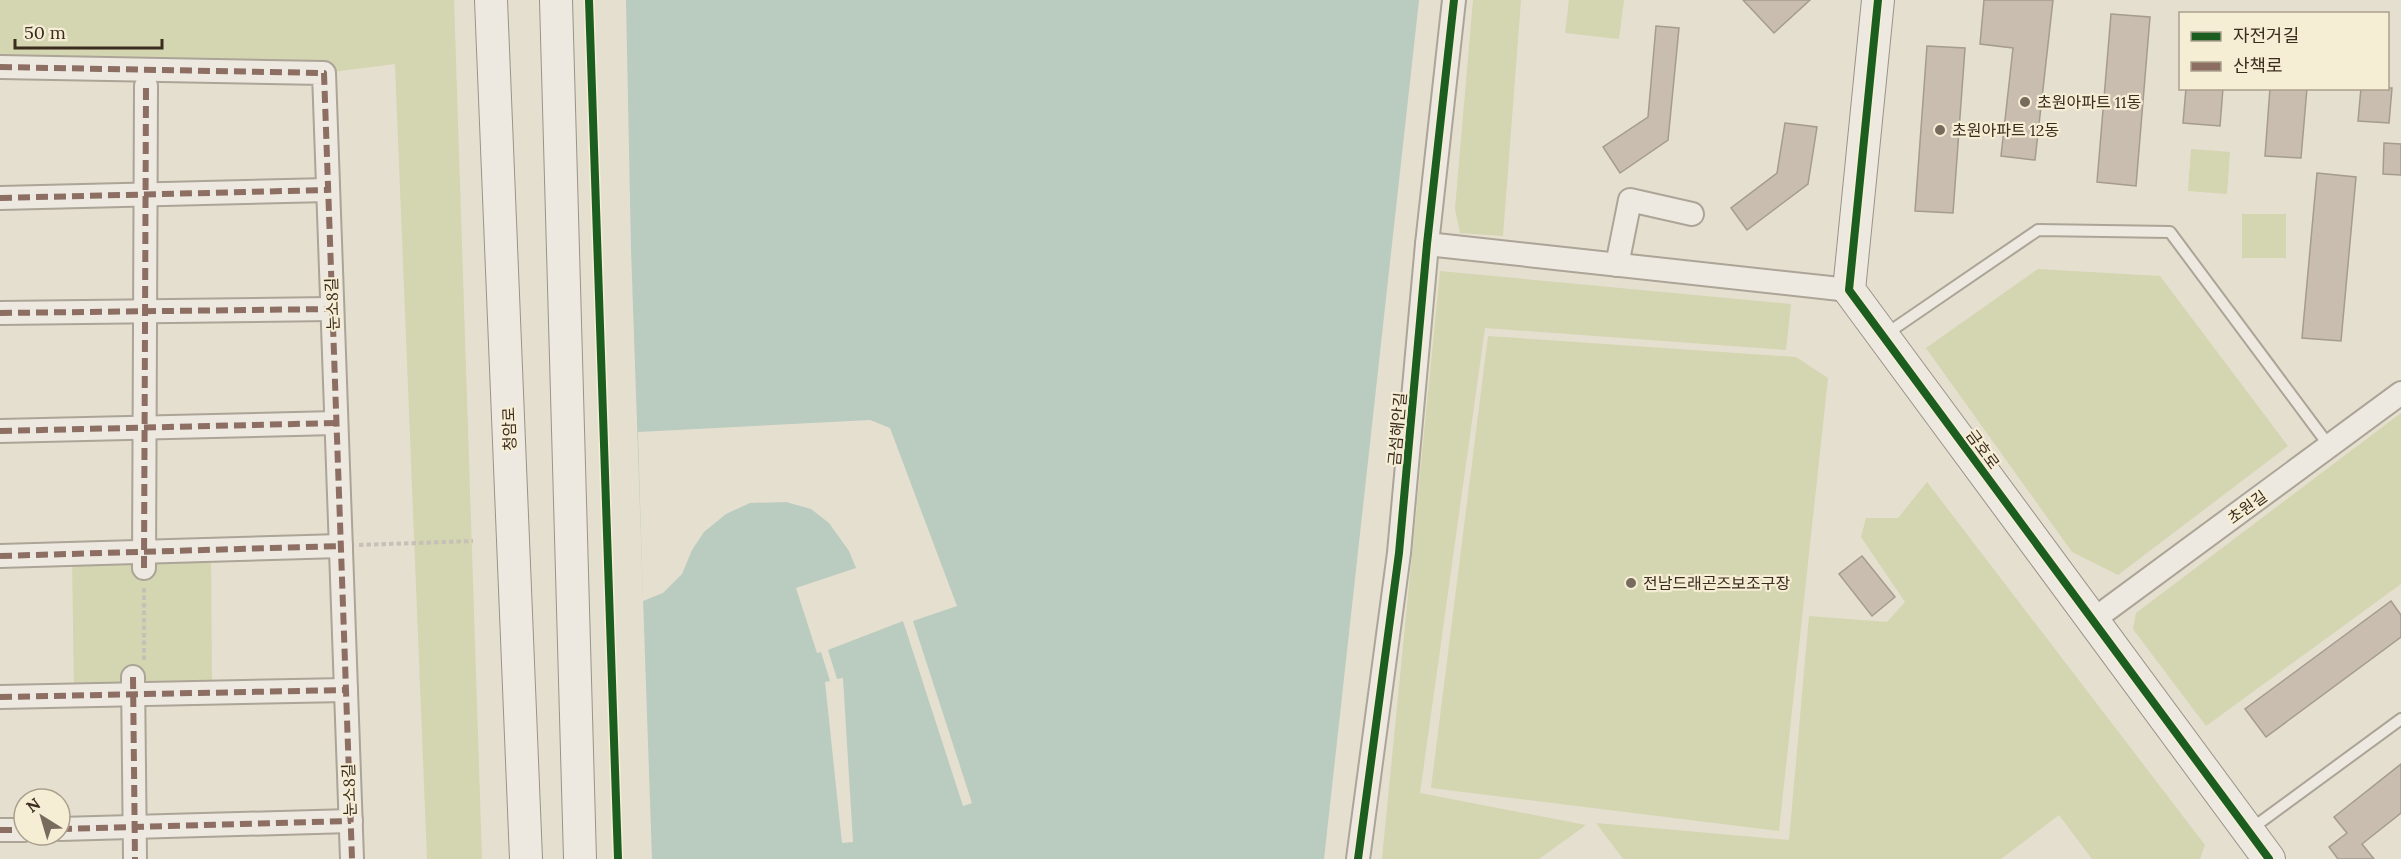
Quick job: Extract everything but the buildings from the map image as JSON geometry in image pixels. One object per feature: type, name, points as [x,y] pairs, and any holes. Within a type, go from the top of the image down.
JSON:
[{"type":"main road","name":"청암로","points":[[491,0],[526,859]]},
{"type":"main road","points":[[556,0],[580,859]]},
{"type":"main road","points":[[1849,290],[1878,0]]},
{"type":"main road","name":"금호로","points":[[1849,290],[2269,859]]},
{"type":"street","name":"금섬해안길","points":[[1358,859],[1400,553],[1427,244],[1454,0]]},
{"type":"street","name":"눈소8길","points":[[0,67],[324,73],[352,859]]},
{"type":"street","points":[[144,560],[146,86]]},
{"type":"street","points":[[0,198],[328,190]]},
{"type":"street","points":[[1617,265],[1630,200],[1692,214]]},
{"type":"street","points":[[1427,244],[1849,290]]},
{"type":"street","points":[[0,313],[332,309]]},
{"type":"street","name":"초원길","points":[[2093,620],[2401,393]]},
{"type":"street","points":[[0,431],[336,423]]},
{"type":"street","points":[[0,556],[144,560],[341,546]]},
{"type":"street","points":[[133,686],[135,859]]},
{"type":"street","points":[[0,697],[133,686],[346,690]]},
{"type":"street","points":[[72,829],[351,821]]},
{"type":"lane","points":[[1883,336],[2038,230],[2170,232],[2330,447]]},
{"type":"lane","points":[[2249,831],[2401,719]]},
{"type":"path","points":[[341,546],[473,541]]},
{"type":"path","points":[[133,686],[144,678],[144,560]]},
{"type":"green space","points":[[0,0],[454,0],[482,859],[427,859],[395,64],[324,73],[0,67]]},
{"type":"green space","points":[[1473,0],[1521,0],[1503,236],[1460,233],[1455,209]]},
{"type":"green space","points":[[1569,0],[1624,0],[1619,39],[1565,33]]},
{"type":"green space","points":[[2191,149],[2230,152],[2227,194],[2188,191]]},
{"type":"green space","points":[[2242,214],[2286,214],[2286,258],[2242,258]]},
{"type":"green space","points":[[2038,269],[2160,276],[2288,446],[2118,575],[2072,552],[1926,348]]},
{"type":"green space","points":[[1440,271],[1791,304],[1786,350],[1485,328],[1420,793],[1586,825],[1539,859],[1382,859]]},
{"type":"green space","name":"전남드래곤즈보조구장","points":[[1488,336],[1796,357],[1828,378],[1779,831],[1431,788]]},
{"type":"green space","points":[[2401,413],[2401,584],[2206,726],[2133,629],[2136,613]]},
{"type":"green space","points":[[1927,482],[2205,845],[2200,859],[2092,859],[2059,815],[2001,859],[1623,859],[1596,823],[1789,840],[1809,616],[1887,622],[1905,602],[1861,537],[1866,518],[1898,518]]},
{"type":"green space","points":[[211,550],[212,693],[74,695],[72,554]]},
{"type":"shaded area","points":[[626,0],[1419,0],[1324,859],[652,859],[631,249]]},
{"type":"pier","points":[[870,420],[890,428],[957,606],[913,621],[972,803],[963,806],[903,621],[828,650],[837,679],[843,678],[853,842],[842,843],[825,682],[830,681],[821,652],[817,653],[796,588],[856,568],[849,551],[829,523],[811,509],[786,502],[750,503],[726,514],[704,532],[692,550],[682,574],[663,593],[643,601],[638,432]]},
{"type":"marked path","points":[[0,67],[324,73],[352,859]]},
{"type":"marked path","points":[[144,568],[146,86]]},
{"type":"marked path","points":[[0,198],[328,190]]},
{"type":"marked path","points":[[0,313],[332,309]]},
{"type":"marked path","points":[[0,431],[336,423]]},
{"type":"marked path","points":[[0,556],[341,546]]},
{"type":"marked path","points":[[133,677],[135,859]]},
{"type":"marked path","points":[[0,697],[346,690]]},
{"type":"marked path","points":[[72,829],[351,821]]},
{"type":"marked path","points":[[0,830],[12,830]]},
{"type":"cycle path","points":[[589,0],[618,859]]},
{"type":"cycle path","points":[[1358,859],[1399,553],[1427,244],[1454,0]]},
{"type":"cycle path","points":[[1878,0],[1849,290],[2269,859]]},
{"type":"place","name":"초원아파트 11동","points":[[2025,102]]},
{"type":"place","name":"초원아파트 12동","points":[[1940,130]]},
{"type":"place","name":"전남드래곤즈보조구장","points":[[1631,583]]}]
